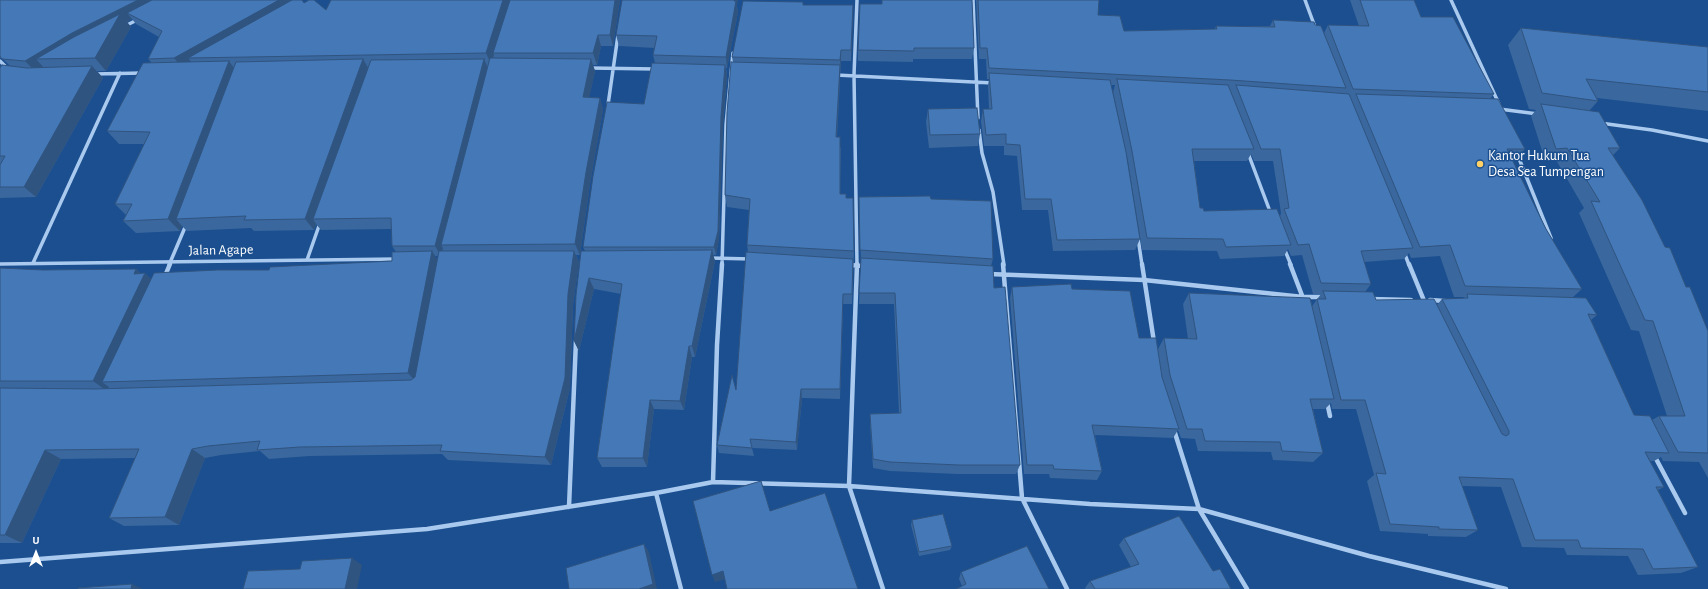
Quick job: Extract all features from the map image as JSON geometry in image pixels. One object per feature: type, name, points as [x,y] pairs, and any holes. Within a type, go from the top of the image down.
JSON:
[{"type":"street","points":[[857,0],[854,75],[857,265],[849,486],[883,589]]},
{"type":"street","points":[[973,0],[978,120],[982,153],[993,192],[1005,275],[1022,498],[1067,589]]},
{"type":"street","points":[[1305,0],[1316,29]]},
{"type":"street","points":[[1451,0],[1504,116]]},
{"type":"street","points":[[119,30],[146,15]]},
{"type":"street","points":[[607,107],[619,30]]},
{"type":"street","points":[[713,482],[726,125],[730,72],[734,51]]},
{"type":"street","points":[[0,61],[12,73]]},
{"type":"street","points":[[584,68],[660,70]]},
{"type":"street","points":[[730,72],[738,72]]},
{"type":"street","points":[[33,263],[120,73]]},
{"type":"street","points":[[90,74],[149,73]]},
{"type":"street","points":[[831,75],[1000,83]]},
{"type":"street","points":[[1494,109],[1541,115]]},
{"type":"street","points":[[1596,122],[1652,130],[1708,141]]},
{"type":"street","points":[[1514,144],[1554,246]]},
{"type":"street","points":[[1246,149],[1274,222]]},
{"type":"street","points":[[307,260],[322,216]]},
{"type":"street","points":[[162,283],[172,262],[188,218]]},
{"type":"street","points":[[1137,234],[1155,348]]},
{"type":"street","points":[[1283,245],[1305,304]]},
{"type":"street","points":[[1403,249],[1427,307]]},
{"type":"street","points":[[706,258],[754,259]]},
{"type":"street","name":"Jalan Agape","points":[[0,264],[405,259]]},
{"type":"street","points":[[841,264],[873,266]]},
{"type":"street","points":[[982,274],[1144,280],[1303,297],[1326,297]]},
{"type":"street","points":[[1363,298],[1447,301]]},
{"type":"street","points":[[569,507],[576,336]]},
{"type":"street","points":[[1325,393],[1330,416]]},
{"type":"street","points":[[1172,422],[1199,509],[1247,589]]},
{"type":"street","points":[[1652,450],[1685,513]]},
{"type":"street","points":[[0,562],[183,547],[427,530],[656,493],[713,482],[849,486],[1090,504],[1199,509],[1369,556],[1506,589]]},
{"type":"street","points":[[656,493],[681,589]]},
{"type":"building","points":[[0,0],[138,0],[72,33],[25,61],[2,59],[0,56]]},
{"type":"building","points":[[152,0],[279,0],[174,58],[148,59],[162,31],[127,13]]},
{"type":"building","points":[[292,0],[302,0],[304,3],[309,0],[314,0],[326,10],[331,0],[503,0],[486,53],[188,58]]},
{"type":"building","points":[[510,0],[615,0],[610,35],[598,35],[593,53],[493,53]]},
{"type":"building","points":[[622,0],[736,1],[726,57],[653,55],[657,36],[616,35]]},
{"type":"building","points":[[882,0],[972,0],[974,48],[914,48],[914,51],[858,50],[860,4],[882,4]]},
{"type":"building","points":[[978,0],[1099,0],[1098,15],[1120,16],[1124,31],[1217,29],[1216,26],[1275,27],[1273,20],[1314,22],[1315,25],[1321,26],[1346,88],[1230,80],[989,68],[987,48],[980,48]]},
{"type":"building","points":[[1360,0],[1414,0],[1421,17],[1453,17],[1494,94],[1353,89],[1328,25],[1369,26]]},
{"type":"building","points":[[743,1],[803,2],[803,5],[853,5],[851,50],[841,50],[840,60],[732,57]]},
{"type":"building","points":[[120,14],[95,58],[36,59],[74,37]]},
{"type":"building","points":[[1521,28],[1708,47],[1708,92],[1586,79],[1598,101],[1542,93]]},
{"type":"building","points":[[490,58],[591,59],[583,97],[600,98],[586,172],[575,244],[441,245]]},
{"type":"building","points":[[363,59],[305,219],[244,220],[246,216],[176,219],[236,62]]},
{"type":"building","points":[[484,59],[435,246],[392,246],[391,218],[313,219],[371,60]]},
{"type":"building","points":[[229,61],[168,219],[123,221],[132,204],[115,204],[150,132],[107,131],[143,63]]},
{"type":"building","points":[[731,62],[840,65],[836,137],[840,137],[840,194],[846,194],[846,198],[853,198],[854,251],[747,245],[750,199],[725,195],[727,113]]},
{"type":"building","points":[[652,63],[725,65],[721,116],[718,231],[714,247],[583,247],[593,176],[607,102],[644,104]]},
{"type":"building","points":[[2,65],[27,68],[92,66],[24,187],[0,187],[0,165],[5,156],[0,156],[0,68]]},
{"type":"building","points":[[989,73],[1110,80],[1126,152],[1140,239],[1057,240],[1051,199],[1025,199],[1020,145],[1006,144],[1006,134],[986,135],[983,109],[992,109]]},
{"type":"building","points":[[1117,79],[1228,85],[1254,149],[1192,149],[1200,208],[1203,208],[1204,211],[1277,209],[1291,245],[1226,247],[1223,239],[1147,238],[1132,151]]},
{"type":"building","points":[[1236,85],[1349,94],[1413,248],[1361,251],[1371,284],[1321,283],[1309,244],[1298,245],[1284,209],[1289,208],[1280,149],[1261,149]]},
{"type":"building","points":[[1356,94],[1498,99],[1525,149],[1507,149],[1546,229],[1582,289],[1465,286],[1450,245],[1420,247]]},
{"type":"building","points":[[1541,104],[1599,112],[1620,148],[1608,148],[1642,200],[1665,247],[1670,248],[1686,287],[1690,287],[1708,331],[1708,453],[1678,452],[1659,416],[1685,416],[1653,321],[1645,320],[1591,201],[1600,202],[1567,148],[1556,149]]},
{"type":"building","points":[[977,108],[980,134],[930,135],[928,109]]},
{"type":"building","points":[[930,196],[931,199],[991,201],[993,259],[860,250],[859,197]]},
{"type":"building","points":[[712,250],[692,346],[689,346],[680,401],[650,400],[643,458],[597,458],[622,284],[589,278],[574,341],[576,295],[581,251]]},
{"type":"building","points":[[432,251],[408,373],[102,382],[154,273],[217,270],[269,270],[270,267],[392,261],[392,252]]},
{"type":"building","points":[[439,251],[574,251],[568,294],[565,378],[545,457],[440,451],[442,445],[300,447],[257,450],[260,441],[208,446],[192,449],[165,517],[109,518],[139,449],[45,450],[5,535],[0,535],[0,388],[95,389],[411,380],[415,377]]},
{"type":"building","points":[[746,252],[853,259],[852,294],[843,294],[840,389],[801,389],[796,442],[750,439],[752,448],[717,445],[732,375],[736,390]]},
{"type":"building","points":[[861,258],[993,266],[994,288],[1005,287],[1020,465],[959,465],[890,462],[873,459],[870,414],[901,413],[895,293],[859,293]]},
{"type":"building","points":[[0,268],[43,270],[136,269],[134,274],[145,273],[93,381],[0,381]]},
{"type":"building","points":[[1071,284],[1072,289],[1130,291],[1139,338],[1156,338],[1162,377],[1179,429],[1092,425],[1102,471],[1054,469],[1053,465],[1027,465],[1012,287]]},
{"type":"building","points":[[1323,291],[1373,292],[1376,300],[1434,299],[1502,434],[1506,436],[1509,434],[1509,431],[1442,299],[1468,298],[1467,294],[1586,298],[1597,315],[1588,314],[1634,415],[1650,416],[1669,453],[1645,452],[1664,487],[1656,487],[1698,567],[1653,569],[1643,549],[1581,548],[1578,540],[1535,540],[1513,479],[1459,477],[1478,530],[1439,529],[1439,527],[1390,524],[1376,473],[1386,474],[1365,400],[1341,400],[1317,299],[1326,299]]},
{"type":"building","points":[[1189,293],[1310,298],[1334,399],[1310,399],[1323,453],[1282,451],[1280,442],[1205,441],[1202,429],[1187,429],[1170,375],[1164,338],[1197,339]]},
{"type":"building","points":[[761,481],[770,511],[825,493],[858,589],[727,589],[723,571],[712,575],[693,501]]},
{"type":"building","points":[[943,514],[952,546],[919,552],[912,520]]},
{"type":"building","points":[[1179,516],[1213,571],[1220,569],[1231,589],[1095,589],[1090,581],[1139,564],[1124,538]]},
{"type":"building","points":[[644,544],[653,584],[639,589],[569,589],[566,568]]},
{"type":"building","points":[[1027,546],[1049,589],[956,589],[966,584],[961,572]]},
{"type":"building","points":[[352,558],[345,589],[243,589],[248,571],[300,569],[302,561]]},
{"type":"building","points":[[132,584],[131,589],[78,589],[78,588]]},
{"type":"place","name":"Kantor Hukum Tua Desa Sea Tumpengan","points":[[1480,164]]}]
